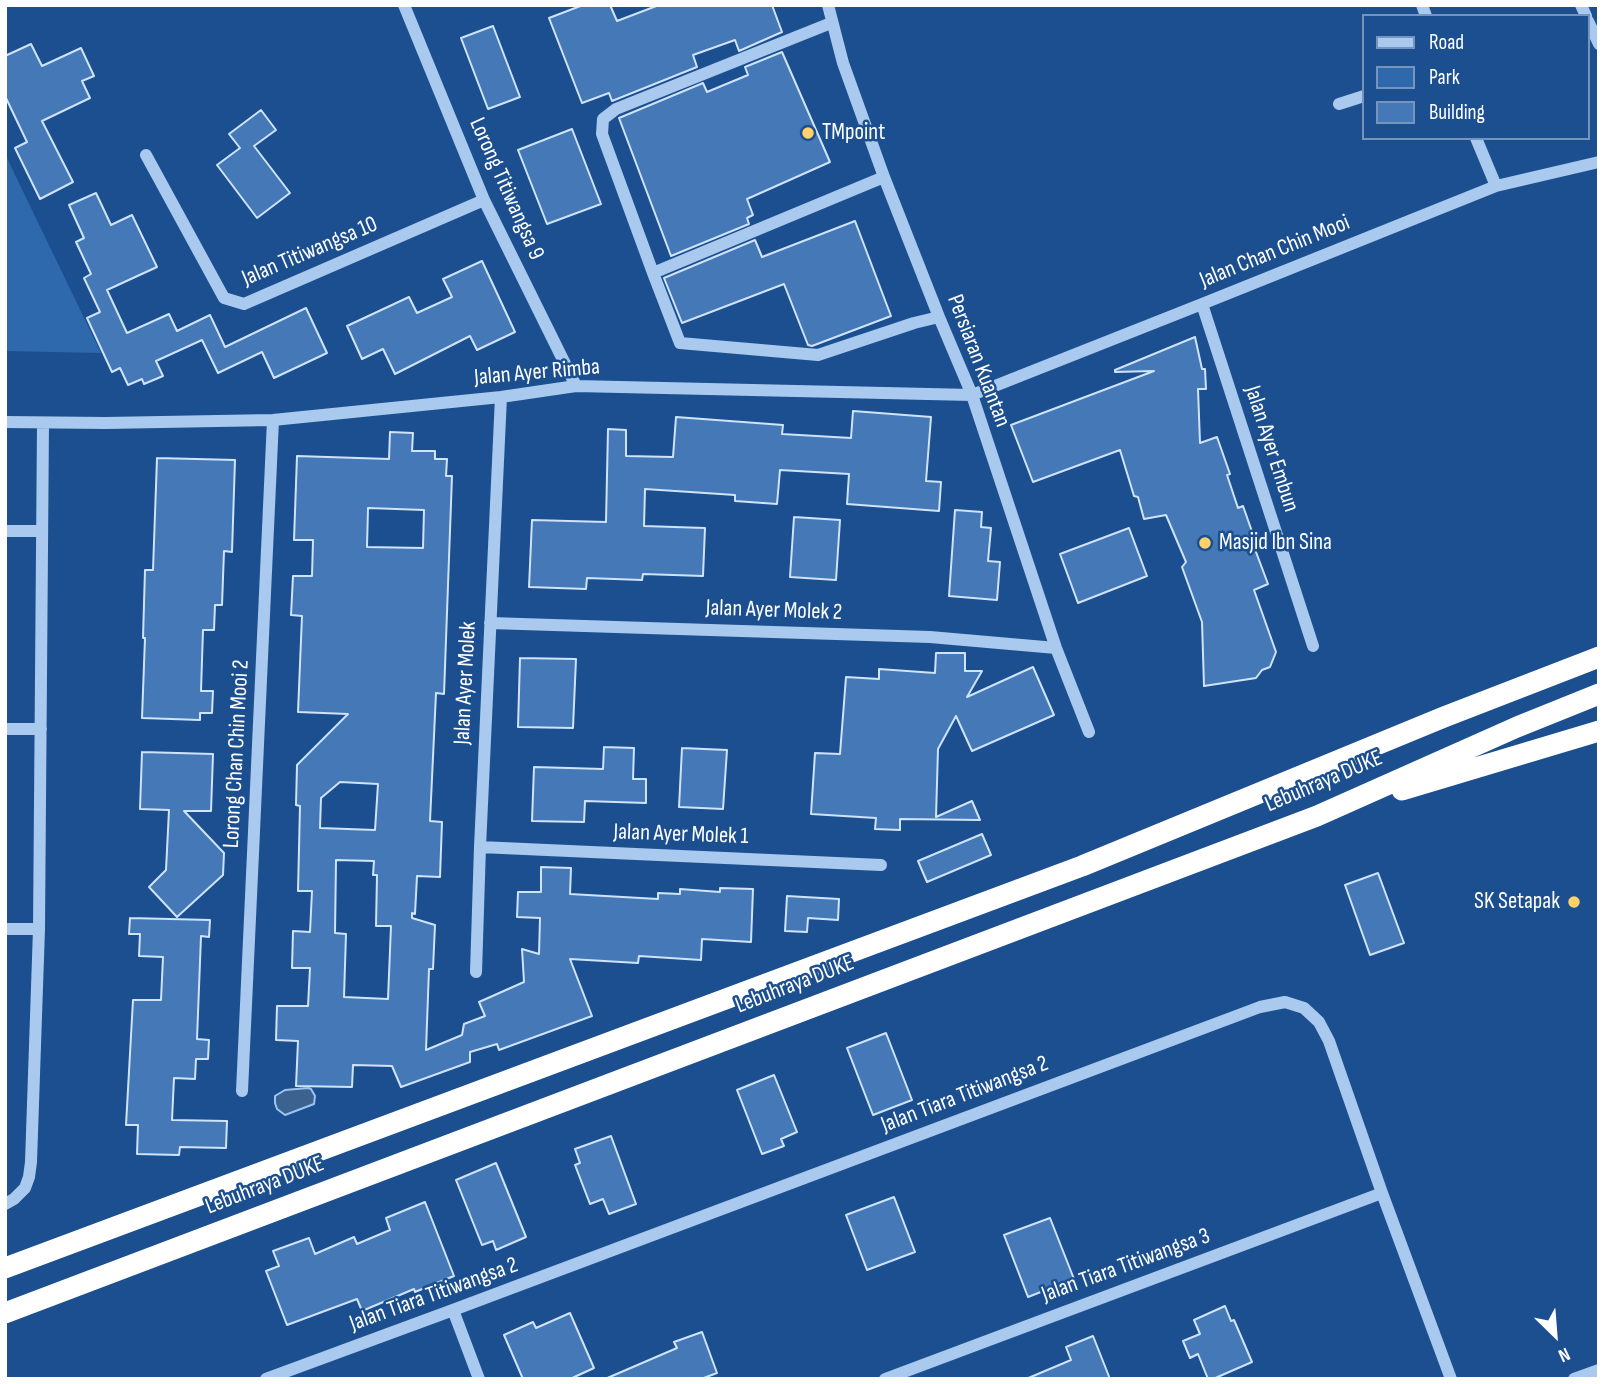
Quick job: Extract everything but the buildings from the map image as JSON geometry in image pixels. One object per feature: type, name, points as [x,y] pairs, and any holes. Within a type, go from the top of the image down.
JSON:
[{"type":"highway","name":"Lebuhraya DUKE","points":[[5,1268],[1082,866],[1444,717],[1599,657]]},
{"type":"highway","name":"Lebuhraya DUKE","points":[[5,1313],[1317,816],[1517,727],[1599,694]]},
{"type":"highway","points":[[1317,816],[1599,731]]},
{"type":"street","name":"Lorong Titiwangsa 9","points":[[404,5],[484,200],[576,386]]},
{"type":"street","name":"Persiaran Kuantan","points":[[828,5],[843,63],[884,177],[972,394],[1056,648],[1088,732]]},
{"type":"street","points":[[831,23],[616,109],[603,119],[602,134],[653,273],[680,343],[818,355],[939,317]]},
{"type":"street","points":[[1590,25],[1599,44]]},
{"type":"street","points":[[1339,104],[1362,97]]},
{"type":"street","points":[[1477,140],[1496,186]]},
{"type":"street","name":"Jalan Titiwangsa 10","points":[[146,155],[224,298],[244,304],[484,200]]},
{"type":"street","name":"Jalan Chan Chin Mooi","points":[[972,394],[1496,186],[1599,162]]},
{"type":"street","points":[[653,273],[884,177]]},
{"type":"street","name":"Jalan Ayer Embun","points":[[1202,304],[1313,646]]},
{"type":"street","name":"Jalan Ayer Rimba","points":[[5,422],[273,420],[501,397],[576,386],[972,394]]},
{"type":"street","name":"Jalan Ayer Molek","points":[[476,972],[501,397]]},
{"type":"street","name":"Lorong Chan Chin Mooi 2","points":[[242,1091],[273,420]]},
{"type":"street","points":[[5,1204],[25,1188],[29,1177],[39,929],[43,423]]},
{"type":"street","points":[[5,531],[42,531]]},
{"type":"street","name":"Jalan Ayer Molek 2","points":[[490,623],[930,637],[1056,648]]},
{"type":"street","points":[[5,729],[41,729]]},
{"type":"street","name":"Jalan Ayer Molek 1","points":[[480,847],[881,865]]},
{"type":"street","points":[[5,929],[39,929]]},
{"type":"street","name":"Jalan Tiara Titiwangsa 2","points":[[266,1379],[1260,1007],[1285,1002],[1304,1008],[1319,1022],[1329,1041],[1451,1379]]},
{"type":"street","name":"Jalan Tiara Titiwangsa 3","points":[[885,1379],[1382,1193]]},
{"type":"street","points":[[453,1310],[478,1379]]},
{"type":"street","points":[[1574,1379],[1599,1370]]},
{"type":"green space","points":[[5,154],[101,353],[5,351]]},
{"type":"shaded area","points":[[308,1088],[315,1096],[314,1104],[285,1115],[277,1109],[275,1096],[285,1090]]},
{"type":"place","name":"TMpoint","points":[[808,133]]},
{"type":"place","name":"Masjid Ibn Sina","points":[[1205,543]]},
{"type":"place","name":"SK Setapak","points":[[1574,902]]}]
